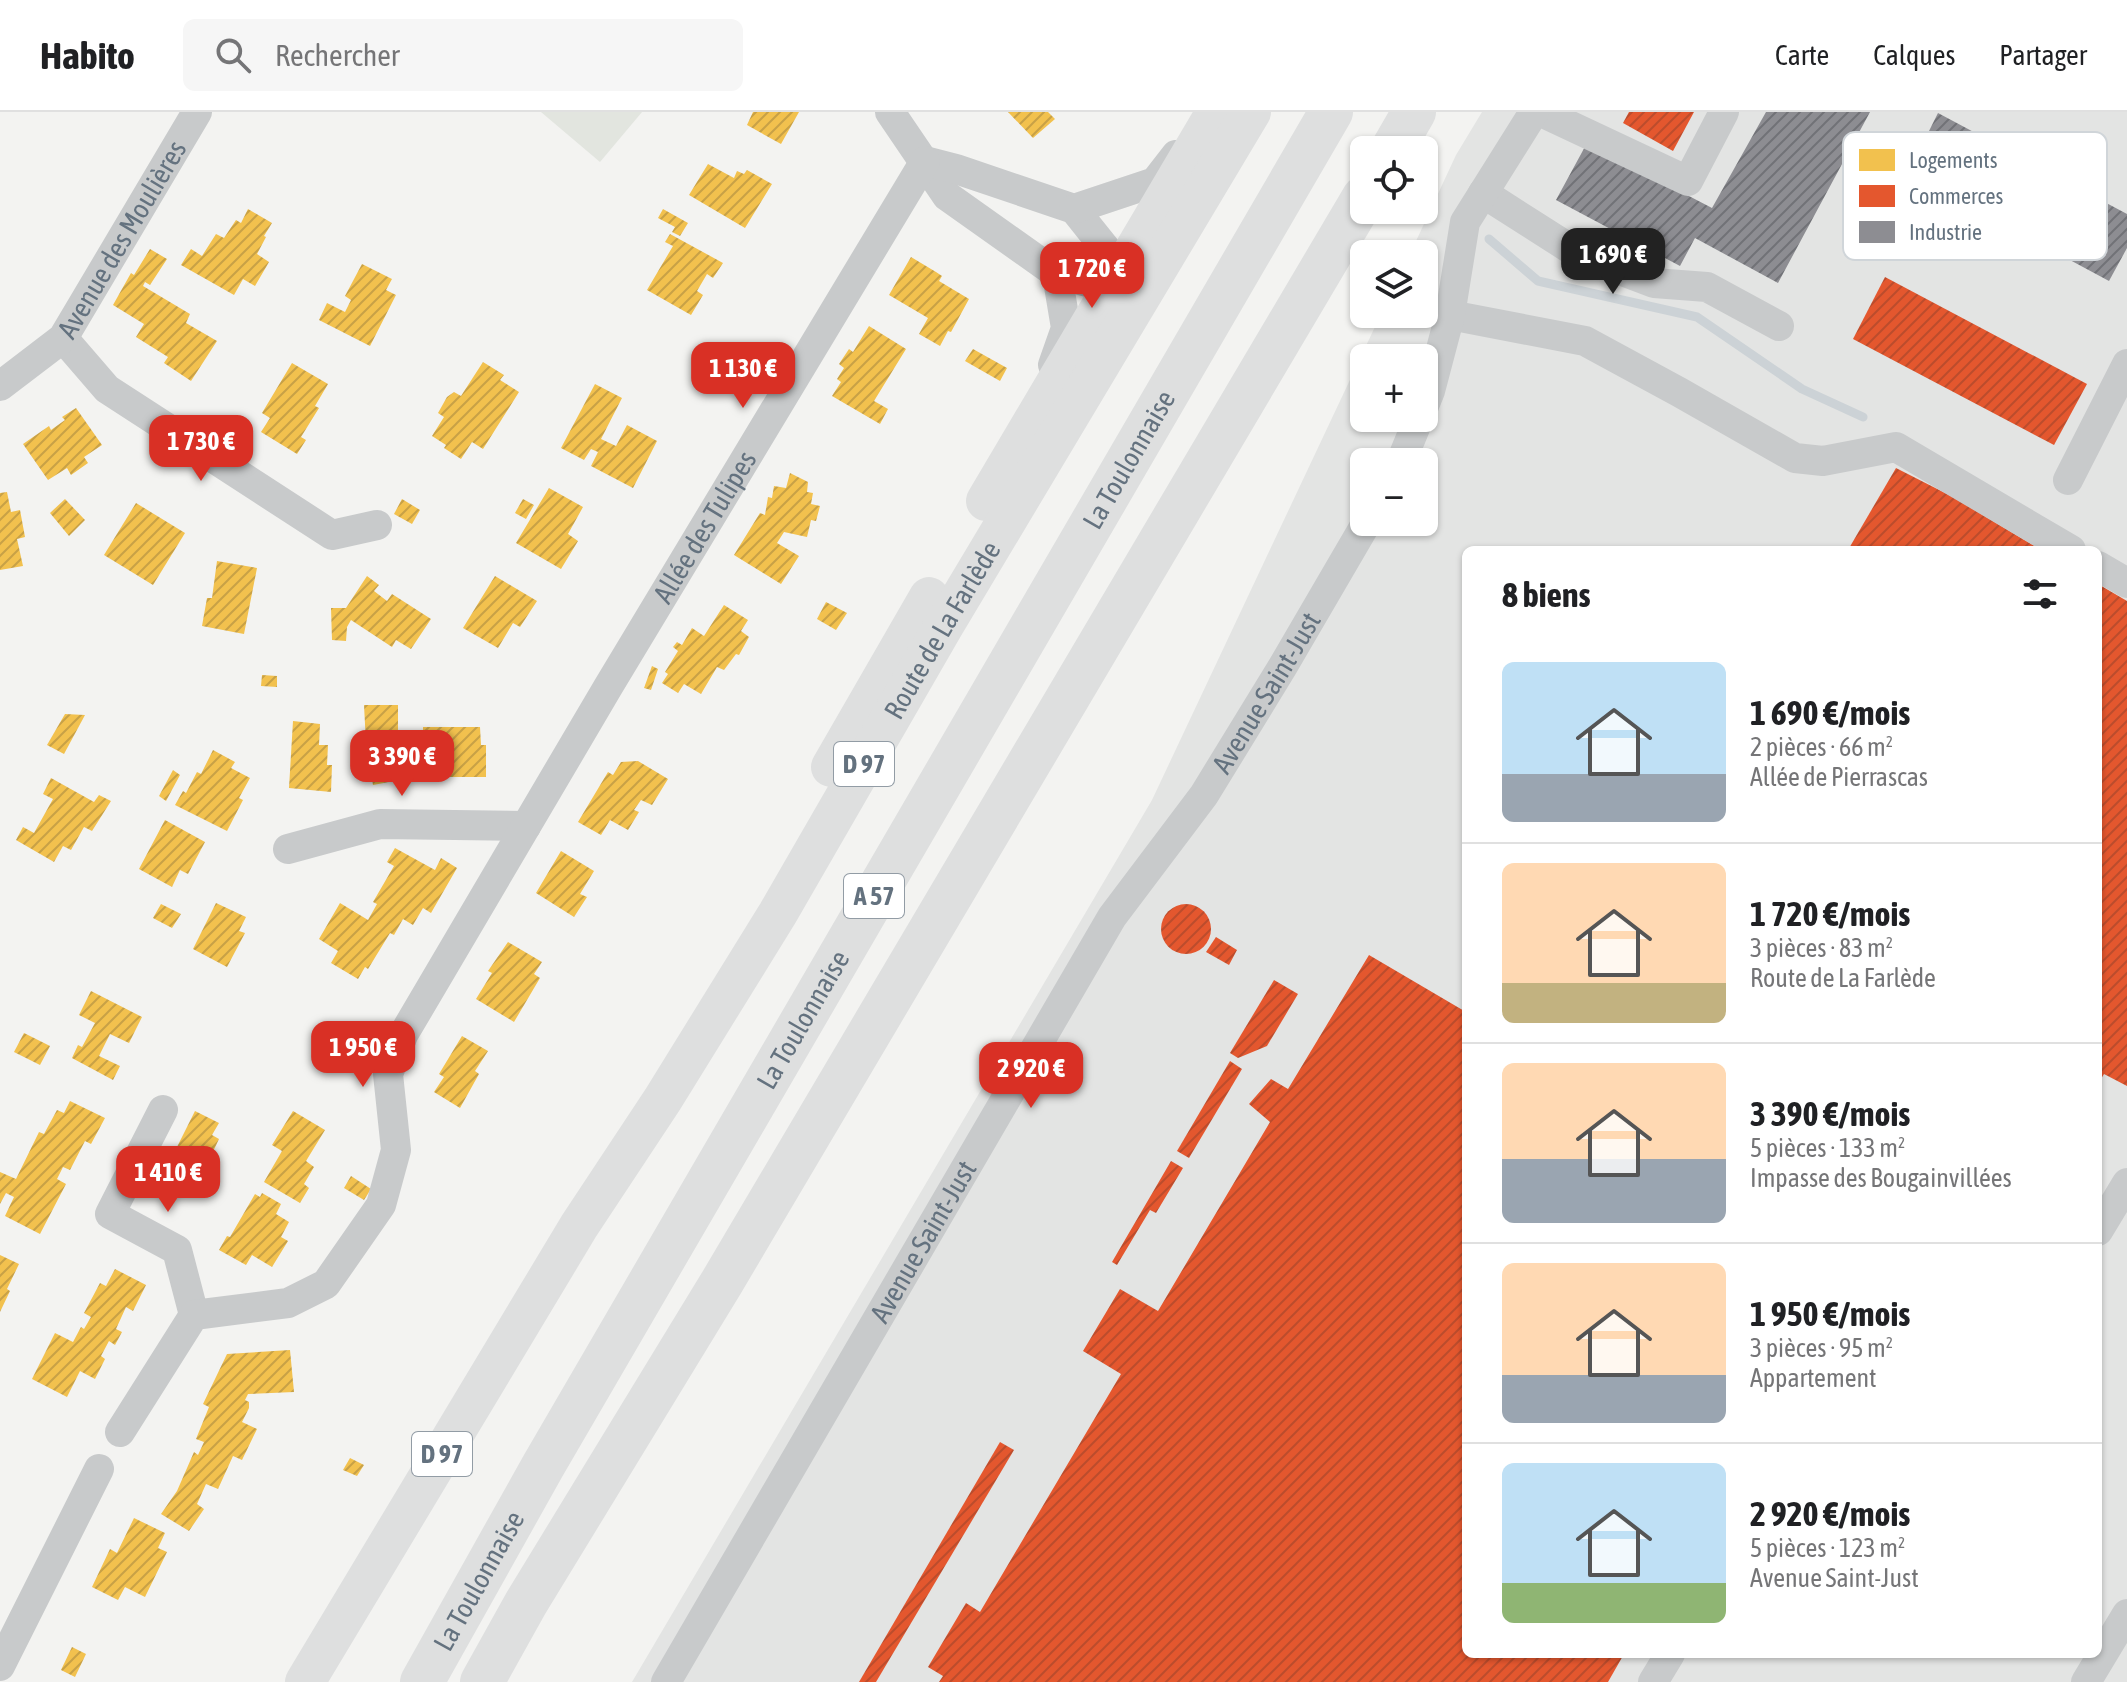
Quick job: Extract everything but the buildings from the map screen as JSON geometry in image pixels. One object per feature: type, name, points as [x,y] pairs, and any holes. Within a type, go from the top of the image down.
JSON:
[{"type":"highway","name":"La Toulonnaise","points":[[422,1682],[543,1466],[1331,112]]},
{"type":"highway","points":[[1400,136],[1414,112]]},
{"type":"highway","name":"La Toulonnaise","points":[[482,1682],[526,1603],[722,1282],[1350,221]]},
{"type":"highway","points":[[510,1682],[564,1586],[722,1282]]},
{"type":"main road","name":"Route de La Farlède","points":[[305,1682],[579,1226],[663,1099],[778,913],[943,627],[1216,112]]},
{"type":"main road","name":"Route de La Farlède","points":[[579,1226],[650,1090],[868,701],[1034,420],[1124,284],[1251,112]]},
{"type":"street","name":"Avenue des Moulières","points":[[0,386],[63,338],[197,112]]},
{"type":"street","points":[[890,112],[947,196],[1057,274],[1124,284]]},
{"type":"street","points":[[925,161],[1074,209],[1155,182],[1209,112]]},
{"type":"street","points":[[1438,361],[1450,315],[1465,222],[1534,112]]},
{"type":"street","points":[[1541,112],[1688,181],[1724,112]]},
{"type":"street","name":"Allée des Tulipes","points":[[194,1315],[288,1303],[326,1284],[381,1205],[396,1150],[388,1074],[403,1035],[608,687],[925,161]]},
{"type":"street","points":[[1483,193],[1580,255],[1654,283],[1707,287],[1779,326]]},
{"type":"street","points":[[1074,209],[1124,284]]},
{"type":"street","points":[[1034,420],[1066,328],[1057,274]]},
{"type":"street","points":[[1450,315],[1585,341],[1795,458],[1823,461],[1896,447],[2064,546]]},
{"type":"street","points":[[63,338],[107,389],[332,535],[377,525]]},
{"type":"street","points":[[2068,480],[2127,364]]},
{"type":"street","name":"Avenue Saint-Just","points":[[666,1682],[1112,917],[1204,795],[1359,536]]},
{"type":"street","points":[[2102,568],[2127,583]]},
{"type":"street","points":[[288,849],[380,824],[526,826]]},
{"type":"street","points":[[120,1432],[194,1315],[177,1250],[110,1214],[163,1110]]},
{"type":"street","points":[[2102,1224],[2127,1183]]},
{"type":"street","points":[[0,1666],[99,1469]]},
{"type":"street","points":[[2102,1655],[2127,1614]]},
{"type":"street","points":[[1653,1682],[1668,1658]]},
{"type":"street","points":[[2086,1682],[2100,1658]]},
{"type":"shaded area","points":[[541,112],[642,112],[600,162]]},
{"type":"shaded area","points":[[1482,112],[2127,112],[2127,1682],[632,1682],[1152,800],[1350,380],[1350,432],[1438,432],[1438,344],[1367,344],[1374,328],[1438,328],[1438,240],[1417,240],[1424,224],[1438,224],[1438,194],[1456,155]]},
{"type":"waterway","points":[[1489,239],[1538,281],[1697,317],[1802,389],[1863,417]]}]
